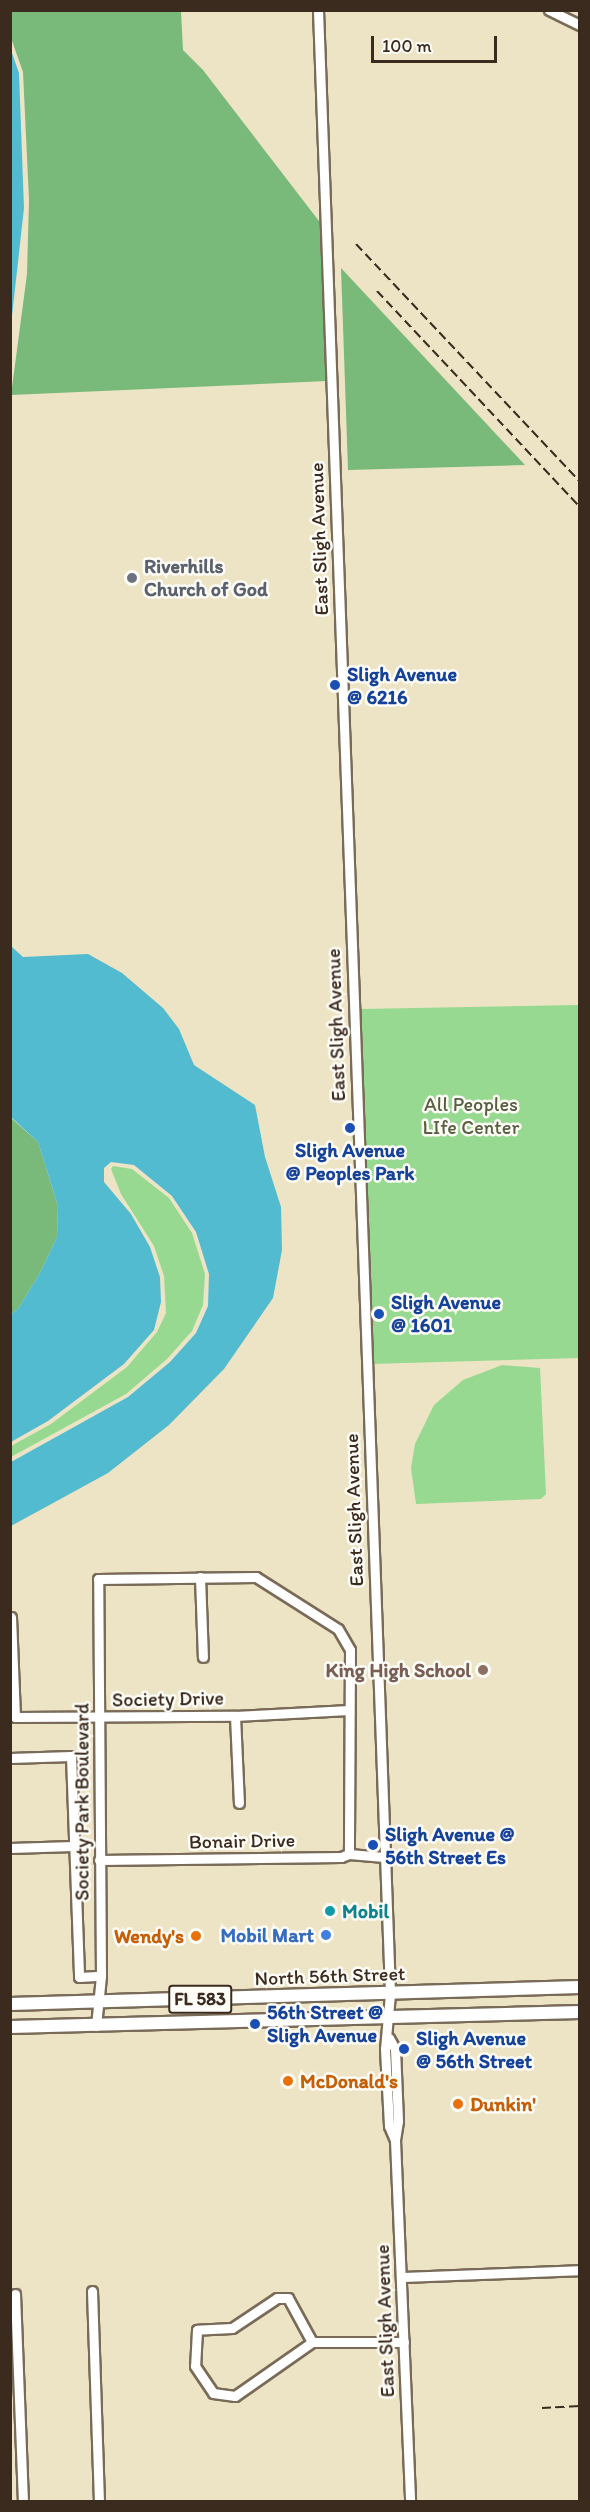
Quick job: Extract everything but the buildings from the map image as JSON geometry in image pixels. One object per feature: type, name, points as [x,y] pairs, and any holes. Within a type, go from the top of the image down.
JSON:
[{"type":"main road","name":"North 56th Street","points":[[10,2004],[579,1987]]},
{"type":"main road","name":"FL 583","points":[[10,2027],[389,2020],[579,2012]]},
{"type":"street","name":"East Sligh Avenue","points":[[318,10],[390,1994],[389,2038],[395,2049],[398,2121],[395,2140],[410,2502]]},
{"type":"street","points":[[549,10],[579,25]]},
{"type":"street","points":[[203,1657],[200,1576],[256,1577],[338,1629],[350,1650],[349,1854]]},
{"type":"street","name":"Society Park Boulevard","points":[[96,2026],[101,1976],[98,1579],[200,1576]]},
{"type":"street","name":"Society Drive","points":[[11,1617],[15,1717],[99,1719],[234,1716],[349,1710]]},
{"type":"street","points":[[234,1716],[239,1803]]},
{"type":"street","points":[[10,1758],[71,1756],[79,1977],[101,1976]]},
{"type":"street","points":[[10,1848],[73,1846]]},
{"type":"street","name":"Bonair Drive","points":[[99,1860],[341,1857],[349,1854],[384,1857]]},
{"type":"street","points":[[401,2277],[579,2270]]},
{"type":"street","points":[[92,2290],[99,2502]]},
{"type":"street","points":[[15,2294],[23,2502]]},
{"type":"street","points":[[312,2342],[288,2298],[270,2300],[232,2328],[195,2332],[195,2366],[213,2393],[235,2396],[312,2342],[404,2342]]},
{"type":"green space","points":[[11,11],[181,11],[183,50],[203,70],[322,225],[327,381],[11,395],[27,274],[29,200],[23,72],[11,38]]},
{"type":"green space","points":[[341,268],[525,465],[348,470]]},
{"type":"green space","name":"All Peoples LIfe Center","points":[[579,1005],[579,1358],[370,1364],[360,1009]]},
{"type":"green space","points":[[10,1117],[38,1142],[58,1206],[57,1237],[40,1273],[18,1309],[11,1314]]},
{"type":"green space","points":[[113,1166],[132,1169],[169,1198],[192,1233],[205,1274],[203,1305],[192,1331],[167,1359],[126,1394],[11,1457],[11,1446],[51,1424],[127,1367],[157,1332],[166,1313],[164,1276],[154,1246],[121,1194],[111,1169]]},
{"type":"green space","points":[[502,1365],[540,1368],[546,1494],[541,1499],[416,1504],[411,1468],[415,1444],[434,1405],[463,1380]]},
{"type":"water","points":[[11,50],[19,73],[24,208],[11,325]]},
{"type":"water","points":[[11,946],[23,957],[88,954],[122,973],[163,1008],[179,1029],[194,1065],[255,1105],[265,1157],[281,1207],[282,1250],[273,1298],[224,1369],[169,1425],[108,1473],[11,1526],[11,1462],[128,1397],[170,1362],[196,1333],[208,1306],[209,1274],[196,1232],[172,1196],[134,1165],[111,1162],[104,1168],[104,1182],[131,1214],[150,1247],[160,1277],[161,1302],[154,1330],[124,1364],[48,1421],[11,1442],[11,1314],[18,1309],[40,1273],[57,1237],[58,1206],[38,1142],[11,1117]]},
{"type":"railway","points":[[356,244],[580,482]]},
{"type":"railway","points":[[377,291],[580,507]]},
{"type":"railway","points":[[542,2408],[580,2406]]},
{"type":"place","name":"Riverhills Church of God","points":[[132,578]]},
{"type":"place","name":"Sligh Avenue @ 6216","points":[[335,685]]},
{"type":"place","name":"Sligh Avenue @ Peoples Park","points":[[350,1128]]},
{"type":"place","name":"Sligh Avenue @ 1601","points":[[379,1314]]},
{"type":"place","name":"King High School","points":[[483,1670]]},
{"type":"place","name":"Sligh Avenue @ 56th Street Es","points":[[373,1845]]},
{"type":"place","name":"Mobil","points":[[330,1911]]},
{"type":"place","name":"Mobil Mart","points":[[326,1935]]},
{"type":"place","name":"Wendy's","points":[[196,1936]]},
{"type":"place","name":"56th Street @ Sligh Avenue","points":[[255,2024]]},
{"type":"place","name":"Sligh Avenue @ 56th Street","points":[[404,2049]]},
{"type":"place","name":"McDonald's","points":[[288,2081]]},
{"type":"place","name":"Dunkin'","points":[[458,2104]]}]
